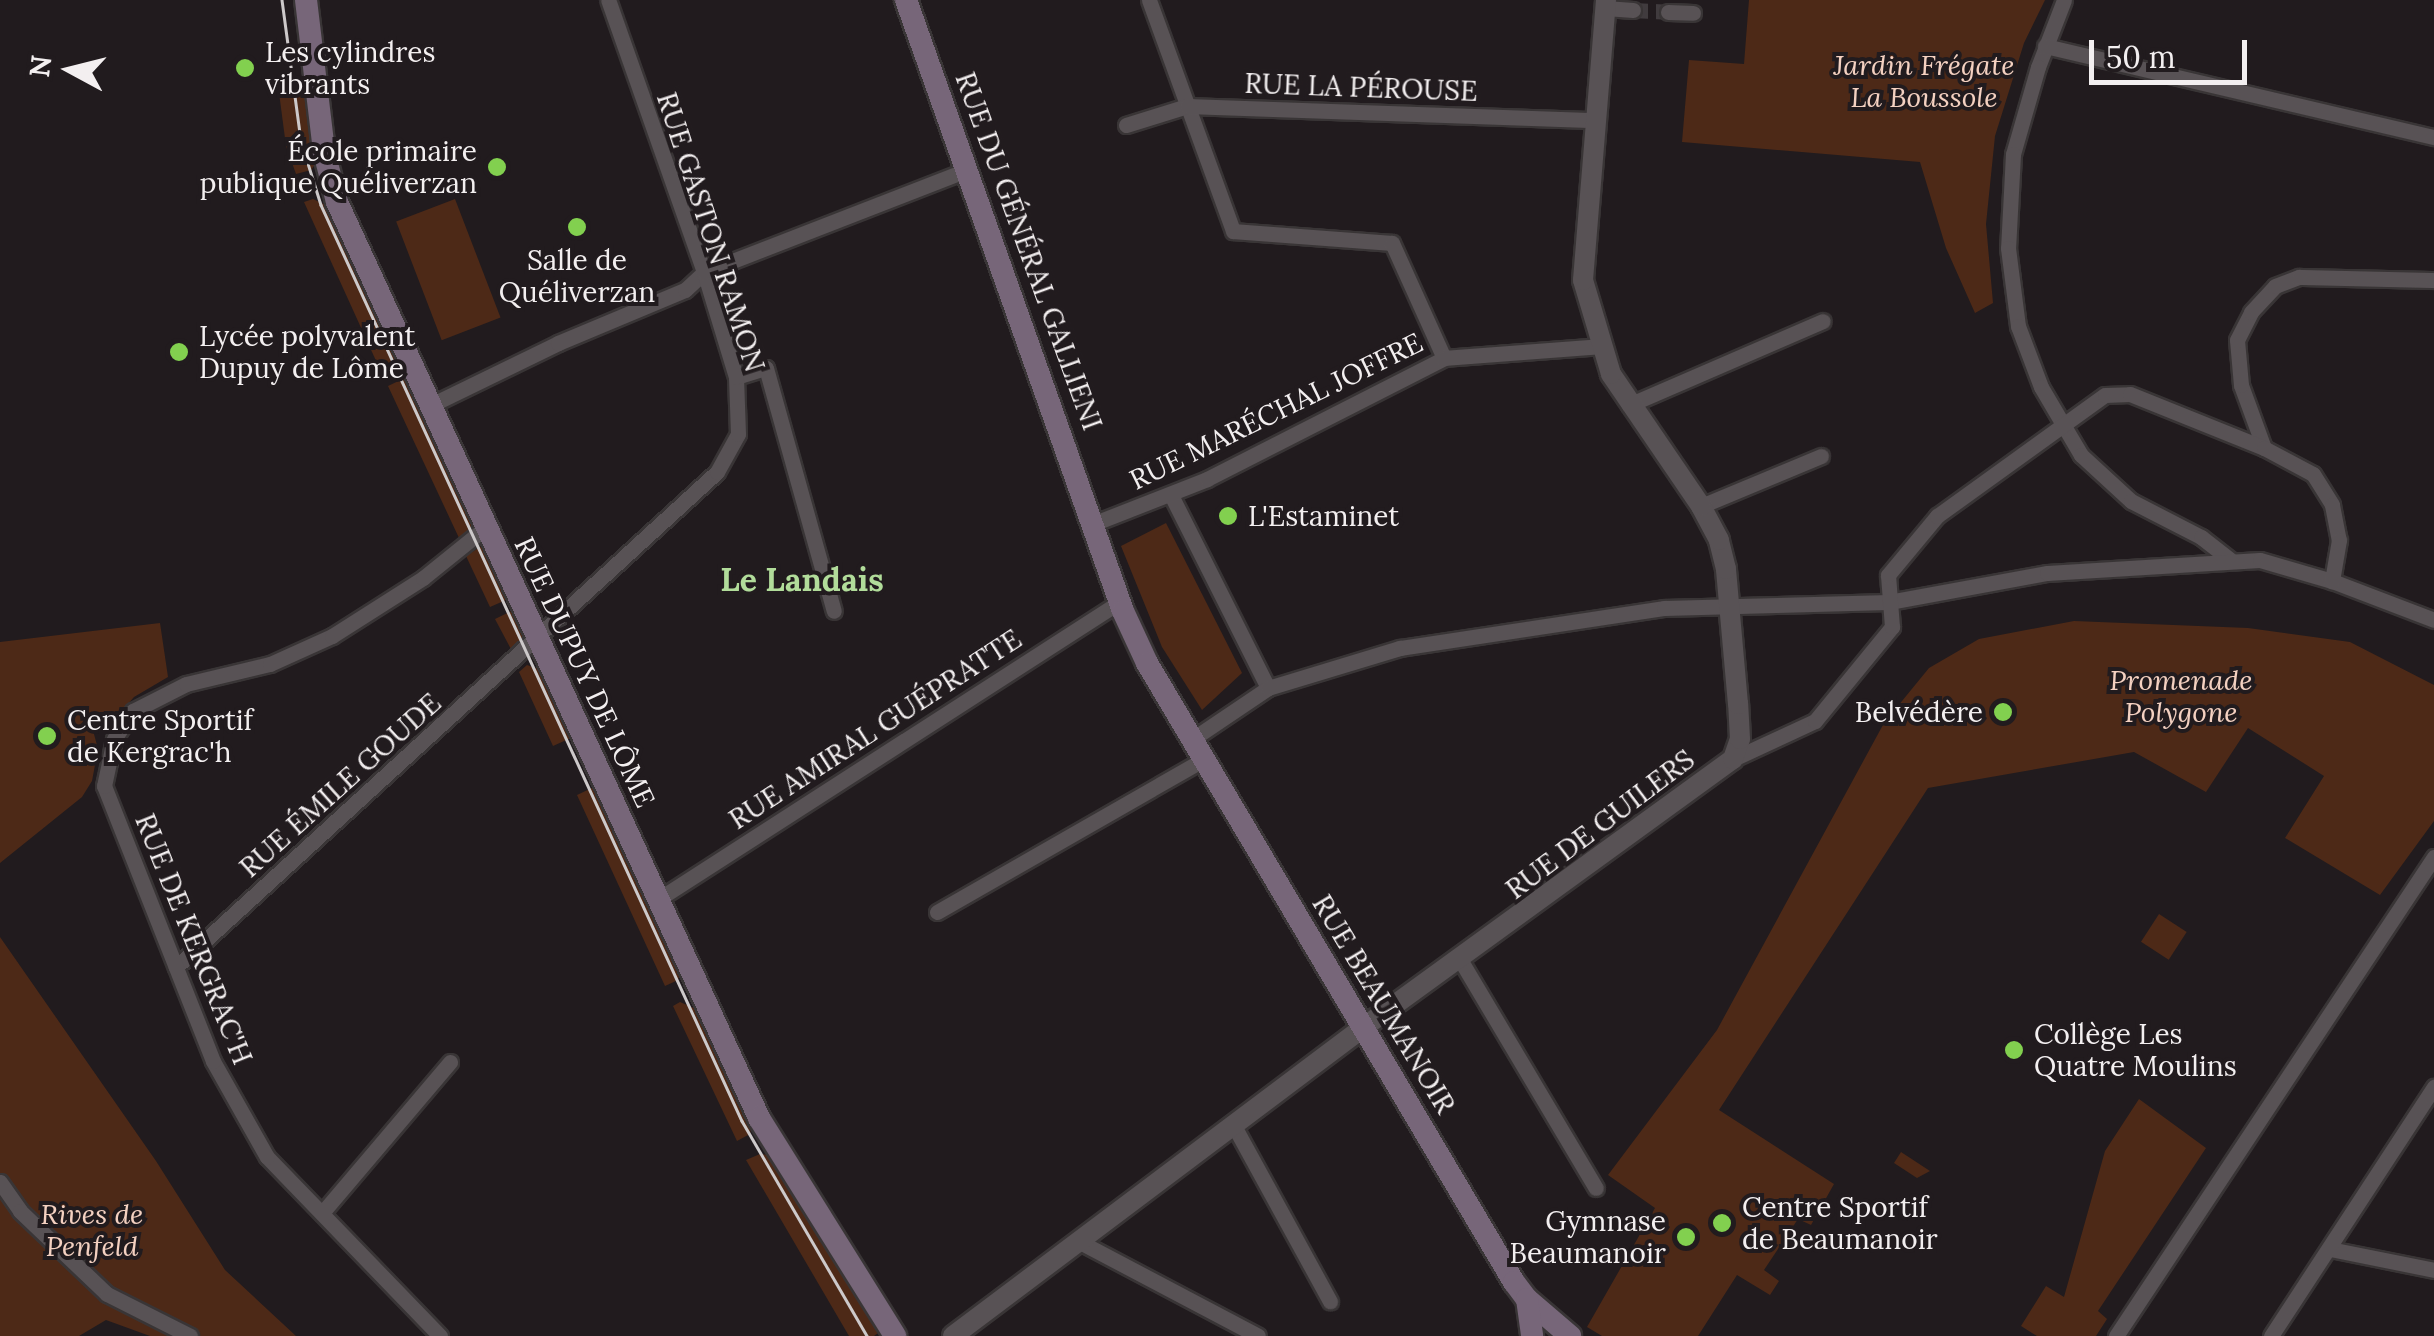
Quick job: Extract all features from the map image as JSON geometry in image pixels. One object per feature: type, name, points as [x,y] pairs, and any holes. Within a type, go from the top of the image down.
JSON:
[{"type":"main road","name":"RUE DUPUY DE LÔME","points":[[306,0],[324,152],[337,202],[759,1118],[894,1336]]},
{"type":"main road","name":"RUE DU GÉNÉRAL GALLIENI","points":[[906,0],[1121,601]]},
{"type":"main road","name":"RUE BEAUMANOIR","points":[[1121,601],[1147,662],[1196,750],[1527,1300],[1570,1336]]},
{"type":"main road","name":"RUE BEAUMANOIR","points":[[1527,1300],[1532,1336]]},
{"type":"street","name":"RUE GASTON RAMON","points":[[538,640],[718,472],[738,434],[736,377],[704,272],[608,0]]},
{"type":"street","points":[[1149,0],[1233,232],[1392,243],[1444,358]]},
{"type":"street","points":[[2064,0],[2045,46],[2014,154],[2008,248],[2018,326],[2041,387],[2081,455],[2132,501],[2201,537],[2230,560]]},
{"type":"street","points":[[1606,4],[1632,10]]},
{"type":"street","name":"RUE DE GUILERS","points":[[953,1336],[1364,1028],[1733,759],[1740,739],[1730,604],[1718,540],[1701,506],[1629,405],[1602,346],[1583,280],[1606,4]]},
{"type":"street","points":[[1668,12],[1693,13]]},
{"type":"street","points":[[2045,46],[2434,137]]},
{"type":"street","name":"RUE LA PÉROUSE","points":[[1126,125],[1187,106],[1596,120]]},
{"type":"street","points":[[431,405],[558,343],[685,290],[704,272],[969,170]]},
{"type":"street","points":[[2264,448],[2241,385],[2236,340],[2250,312],[2268,294],[2299,278],[2434,280]]},
{"type":"street","points":[[1629,405],[1823,321]]},
{"type":"street","name":"RUE MARÉCHAL JOFFRE","points":[[1095,523],[1171,495],[1444,358],[1602,346]]},
{"type":"street","points":[[736,377],[766,368],[834,611]]},
{"type":"street","points":[[1733,759],[1815,721],[1892,626],[1888,575],[1938,516],[2105,396],[2130,394],[2264,448],[2312,474],[2332,505],[2339,540],[2332,581]]},
{"type":"street","points":[[1701,506],[1821,456]]},
{"type":"street","points":[[1171,495],[1268,688]]},
{"type":"street","name":"RUE DE KERGRAC'H","points":[[440,1336],[267,1158],[213,1061],[104,786],[114,740],[133,711],[186,684],[270,664],[332,636],[423,578],[486,528]]},
{"type":"street","points":[[937,912],[1196,750],[1268,688],[1400,648],[1664,608],[1890,602],[2046,573],[2230,560],[2260,560],[2332,581],[2434,620]]},
{"type":"street","name":"RUE AMIRAL GUÉPRATTE","points":[[658,900],[1121,601]]},
{"type":"street","name":"RUE ÉMILE GOUDE","points":[[176,968],[538,640]]},
{"type":"street","points":[[2116,1336],[2434,857]]},
{"type":"street","points":[[1460,961],[1596,1188]]},
{"type":"street","points":[[322,1213],[450,1062]]},
{"type":"street","points":[[2271,1336],[2434,1088]]},
{"type":"street","points":[[1234,1126],[1330,1302]]},
{"type":"street","points":[[0,1182],[20,1211],[108,1294],[190,1336]]},
{"type":"street","points":[[1080,1242],[1258,1336]]},
{"type":"street","points":[[2330,1249],[2434,1270]]},
{"type":"green space","name":"Jardin Frégate La Boussole","points":[[1749,0],[2045,0],[2024,43],[1995,136],[1986,224],[1993,303],[1975,313],[1946,248],[1920,162],[1682,142],[1689,60],[1744,64]]},
{"type":"green space","points":[[309,79],[320,158],[311,170],[296,174],[286,146],[278,85]]},
{"type":"green space","points":[[313,199],[330,207],[405,364],[382,374],[304,202]]},
{"type":"green space","points":[[455,199],[501,318],[442,340],[396,222]]},
{"type":"green space","points":[[411,375],[475,515],[470,529],[459,538],[388,386]]},
{"type":"green space","points":[[1166,523],[1242,673],[1202,710],[1162,647],[1121,546]]},
{"type":"green space","points":[[483,545],[513,597],[490,607],[466,556]]},
{"type":"green space","points":[[518,608],[527,632],[512,651],[495,619]]},
{"type":"green space","name":"Promenade Polygone","points":[[2074,621],[2248,628],[2350,642],[2434,685],[2434,821],[2380,895],[2285,838],[2324,776],[2248,728],[2206,792],[2134,752],[1928,788],[1719,1110],[1834,1184],[1811,1225],[1798,1219],[1764,1270],[1779,1281],[1770,1295],[1737,1275],[1698,1336],[1602,1336],[1587,1327],[1655,1208],[1608,1175],[1717,1030],[1884,723],[1929,668],[1979,639]]},
{"type":"green space","name":"Centre Sportif de Kergrac'h","points":[[160,623],[168,677],[134,697],[120,713],[91,723],[98,749],[92,781],[82,797],[0,863],[0,642]]},
{"type":"green space","points":[[527,665],[541,670],[573,737],[553,746],[519,672]]},
{"type":"green space","points":[[596,786],[681,969],[678,980],[665,986],[577,795]]},
{"type":"green space","points":[[2159,914],[2187,932],[2169,960],[2141,942]]},
{"type":"green space","name":"Rives de Penfeld","points":[[0,937],[156,1161],[225,1270],[296,1336],[150,1336],[106,1320],[79,1336],[0,1336]]},
{"type":"green space","points":[[680,1002],[696,1009],[708,1026],[752,1122],[750,1134],[737,1141],[673,1006]]},
{"type":"green space","points":[[2139,1099],[2206,1148],[2098,1311],[2107,1319],[2096,1336],[2037,1336],[2021,1326],[2046,1286],[2064,1297],[2105,1151]]},
{"type":"green space","points":[[1901,1152],[1930,1171],[1917,1178],[1894,1163]]},
{"type":"green space","points":[[760,1154],[770,1155],[878,1333],[874,1336],[849,1336],[746,1160]]},
{"type":"tunnel","points":[[1633,10],[1668,12]]},
{"type":"tram line","points":[[282,0],[301,141],[321,205],[742,1121],[867,1336]]},
{"type":"place","name":"Les cylindres vibrants","points":[[245,68]]},
{"type":"place","name":"École primaire publique Quéliverzan","points":[[497,167]]},
{"type":"place","name":"Salle de Quéliverzan","points":[[577,227]]},
{"type":"place","name":"Lycée polyvalent Dupuy de Lôme","points":[[179,352]]},
{"type":"place","name":"L'Estaminet","points":[[1228,516]]},
{"type":"place","name":"Belvédère","points":[[2003,712]]},
{"type":"place","name":"Centre Sportif de Kergrac'h","points":[[47,736]]},
{"type":"place","name":"Collège Les Quatre Moulins","points":[[2014,1050]]},
{"type":"place","name":"Centre Sportif de Beaumanoir","points":[[1722,1223]]},
{"type":"place","name":"Gymnase Beaumanoir","points":[[1686,1237]]},
{"type":"district","name":"Le Landais","points":[[802,580]]}]
